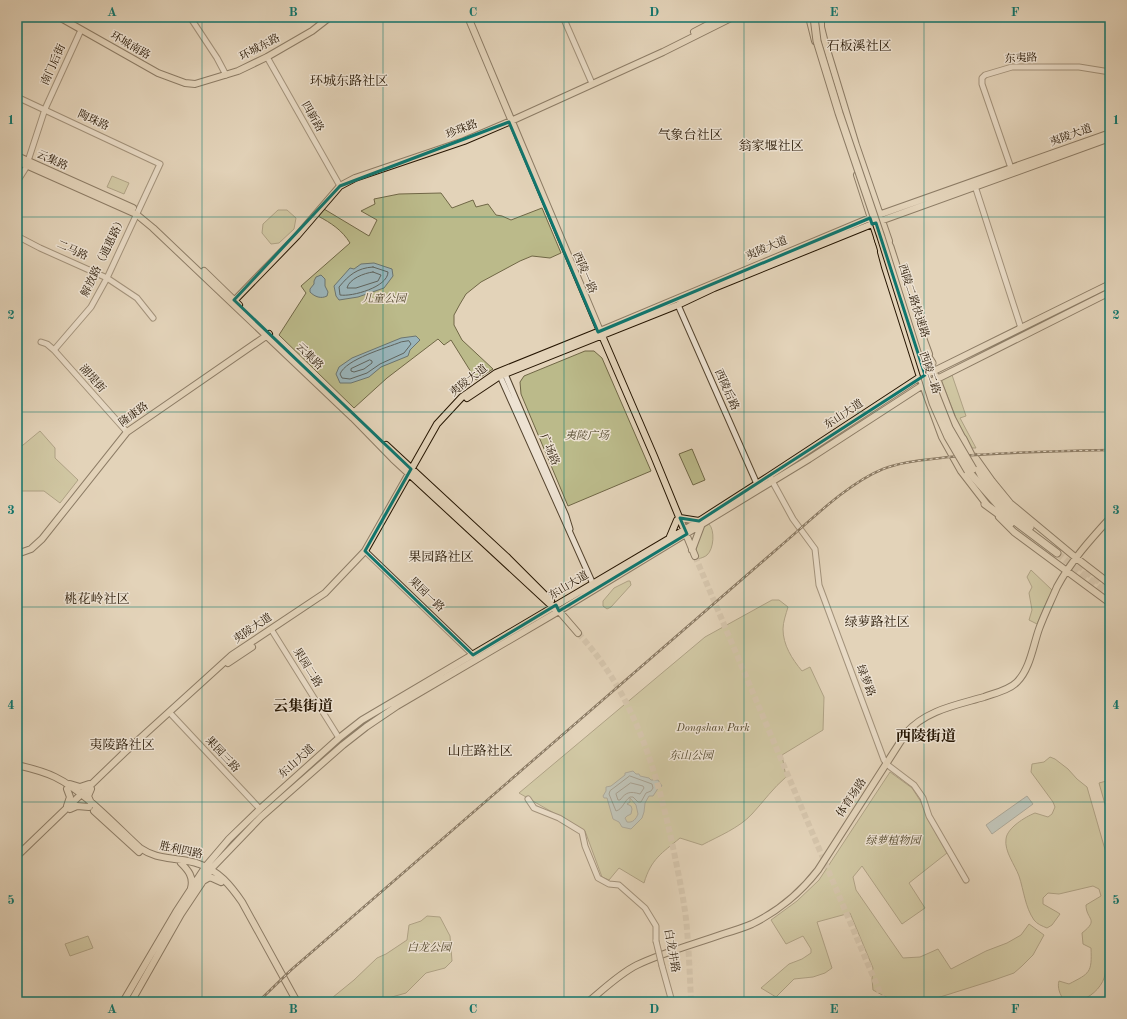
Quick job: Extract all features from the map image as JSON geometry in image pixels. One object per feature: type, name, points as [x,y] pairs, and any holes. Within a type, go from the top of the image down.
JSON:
[{"type":"highway","name":"西陵二路快速路","points":[[814,17],[817,41],[839,113],[881,237],[922,375],[948,437],[970,470],[998,506],[1012,519],[1057,553]]},
{"type":"highway","name":"西陵二路快速路","points":[[818,17],[823,48],[881,237],[949,428],[970,470],[1012,513],[1057,553]]},
{"type":"highway","points":[[881,237],[887,266],[922,375]]},
{"type":"highway","points":[[881,237],[890,247],[923,349],[932,363]]},
{"type":"highway","points":[[963,439],[981,475],[1012,513]]},
{"type":"highway","points":[[985,504],[1057,553]]},
{"type":"main road","name":"环城南路","points":[[59,17],[158,73],[185,83],[195,84]]},
{"type":"main road","name":"环城东路","points":[[195,84],[238,71],[267,57],[312,30],[330,17]]},
{"type":"main road","name":"西陵一路","points":[[464,17],[693,553],[700,523]]},
{"type":"main road","name":"西陵一路","points":[[468,17],[509,120]]},
{"type":"main road","name":"珍珠路","points":[[509,120],[662,49],[723,17]]},
{"type":"main road","name":"珍珠路","points":[[232,300],[340,184],[353,176],[463,138],[509,120],[664,52],[733,17]]},
{"type":"main road","name":"西陵二路","points":[[808,17],[871,221],[881,237],[884,267],[942,437],[961,471],[985,504],[1014,532],[1110,603]]},
{"type":"main road","name":"西陵二路","points":[[821,17],[821,26],[826,49],[856,145],[934,371],[952,418],[963,439],[992,481],[1010,503],[1110,584]]},
{"type":"main road","name":"夷陵大道","points":[[17,856],[228,663],[325,592],[366,552],[440,426],[464,400],[503,375],[871,221],[1011,168],[1110,133]]},
{"type":"main road","name":"夷陵大道","points":[[881,217],[975,186],[1110,138]]},
{"type":"main road","name":"云集路","points":[[17,156],[28,163],[137,212],[267,333],[393,459],[412,473],[554,606],[578,633]]},
{"type":"main road","name":"云集路","points":[[17,161],[28,163]]},
{"type":"main road","name":"夷陵大道","points":[[412,473],[437,424],[462,397],[496,373],[678,305],[714,288],[871,221]]},
{"type":"main road","name":"东山大道","points":[[131,1002],[180,914],[202,882],[207,869],[231,848],[261,817],[343,745],[366,727],[397,706],[559,611],[771,479],[922,375],[934,371],[1110,284]]},
{"type":"main road","name":"东山大道","points":[[700,523],[757,484],[771,479],[809,460],[923,385],[1110,292]]},
{"type":"main road","name":"隆康路","points":[[17,552],[31,549],[42,539],[125,430],[267,333]]},
{"type":"main road","points":[[1077,558],[1110,518]]},
{"type":"main road","points":[[669,539],[678,519],[700,523]]},
{"type":"main road","points":[[1077,558],[1110,522]]},
{"type":"main road","name":"东山大道","points":[[124,1002],[190,890],[229,840],[260,809],[339,738],[362,720],[386,705],[669,539],[684,532]]},
{"type":"main road","name":"体育场路","points":[[593,1002],[633,970],[752,927],[779,911],[798,896],[818,876],[888,765],[906,733],[914,724],[922,718],[935,712],[996,693],[1016,683],[1026,667],[1039,627],[1077,558]]},
{"type":"main road","name":"夷陵大道","points":[[92,786],[163,717],[232,655],[272,631]]},
{"type":"main road","name":"胜利四路","points":[[17,765],[45,773],[62,781],[150,855],[207,869],[233,889],[242,902],[297,1002]]},
{"type":"main road","name":"体育场路","points":[[588,1002],[634,966],[751,924],[779,907],[797,893],[811,880],[849,819],[888,765]]},
{"type":"main road","name":"胜利四路","points":[[17,768],[53,780],[81,796]]},
{"type":"main road","points":[[62,781],[80,787],[92,786],[88,796],[91,806],[77,806],[68,808],[70,797],[67,789]]},
{"type":"main road","name":"夷陵大道","points":[[17,859],[68,808]]},
{"type":"main road","points":[[190,890],[192,882],[191,876],[183,862],[206,861],[229,840]]},
{"type":"main road","points":[[222,880],[218,868],[219,863],[231,848]]},
{"type":"main road","points":[[202,882],[210,877],[222,880]]},
{"type":"main road","name":"胜利四路","points":[[222,880],[240,905],[294,1002]]},
{"type":"street","points":[[190,17],[217,58],[226,75]]},
{"type":"street","points":[[563,17],[591,81]]},
{"type":"street","name":"南门后街","points":[[17,182],[28,163],[45,109],[81,30]]},
{"type":"street","name":"四新路","points":[[267,57],[340,184]]},
{"type":"street","name":"东夷路","points":[[1011,168],[982,84],[982,78],[985,75],[1012,67],[1079,67],[1110,72]]},
{"type":"street","name":"陶珠路","points":[[17,97],[160,164]]},
{"type":"street","name":"解放路（通惠路）","points":[[54,350],[91,307],[107,278],[160,164]]},
{"type":"street","points":[[975,186],[1021,328]]},
{"type":"street","name":"二马路","points":[[17,236],[107,278],[137,298],[153,318]]},
{"type":"street","name":"西陵后路","points":[[678,305],[757,484]]},
{"type":"street","name":"湖堤街","points":[[41,342],[47,344],[54,350],[125,430]]},
{"type":"street","name":"广场路","points":[[503,375],[565,524],[572,536],[592,584]]},
{"type":"street","name":"绿萝路","points":[[771,479],[793,519],[815,549],[818,585],[884,760],[888,765],[914,785],[923,798],[929,816],[966,880]]},
{"type":"street","name":"果园一路","points":[[366,552],[473,655]]},
{"type":"street","name":"果园二路","points":[[272,631],[339,738]]},
{"type":"street","name":"果园三路","points":[[171,714],[260,809]]},
{"type":"street","name":"白龙井路","points":[[528,799],[534,808],[560,818],[582,832],[585,846],[598,878],[609,884],[619,885],[645,908],[656,926],[656,941],[672,1002]]},
{"type":"highlighted area","points":[[509,122],[598,332],[870,218],[872,224],[876,223],[925,375],[699,521],[680,518],[687,534],[559,611],[556,605],[473,655],[365,551],[411,469],[234,300],[340,186]]},
{"type":"green space","points":[[112,176],[129,183],[124,194],[107,187]]},
{"type":"green space","name":"儿童公园","points":[[441,193],[452,208],[473,200],[476,207],[488,204],[496,215],[511,220],[542,208],[561,253],[550,258],[532,256],[520,261],[481,282],[466,294],[460,304],[454,315],[454,325],[462,340],[493,369],[476,380],[451,340],[444,345],[438,339],[387,378],[354,408],[279,335],[306,293],[301,286],[350,243],[336,227],[318,216],[324,209],[369,236],[377,220],[361,211],[375,204],[374,199],[399,194]]},
{"type":"green space","points":[[278,210],[287,210],[296,218],[294,229],[279,243],[271,244],[262,233],[263,224]]},
{"type":"green space","name":"夷陵广场","points":[[585,351],[594,351],[602,358],[651,471],[568,506],[521,394],[520,382],[524,376]]},
{"type":"green space","points":[[952,375],[966,416],[960,418],[976,448],[972,448],[956,418],[941,380]]},
{"type":"green space","points":[[40,431],[55,448],[55,458],[78,480],[60,503],[44,491],[17,491],[17,450]]},
{"type":"green space","points":[[692,449],[705,480],[693,485],[679,454]]},
{"type":"green space","points":[[709,524],[713,535],[711,548],[706,556],[698,559],[696,551],[698,543],[704,527]]},
{"type":"green space","points":[[1031,570],[1052,590],[1037,624],[1029,620],[1032,610],[1029,593],[1032,587],[1027,577]]},
{"type":"green space","points":[[630,581],[631,585],[611,607],[607,609],[603,606],[603,601],[614,588]]},
{"type":"green space","name":"Dongshan Park","points":[[772,600],[779,600],[788,607],[783,629],[786,646],[802,671],[810,667],[824,697],[823,730],[782,755],[786,777],[747,819],[735,828],[702,845],[680,838],[654,862],[644,883],[619,868],[609,880],[602,877],[585,831],[519,793],[705,637]]},
{"type":"green space","points":[[1050,757],[1068,769],[1087,787],[1110,869],[1110,952],[1103,982],[1091,995],[1081,1000],[1064,1000],[1059,991],[1058,983],[1059,981],[1069,984],[1085,974],[1090,967],[1091,948],[1083,944],[1082,933],[1091,922],[1086,905],[1101,896],[1099,889],[1093,886],[1059,894],[1048,893],[1043,898],[1043,904],[1060,914],[1052,925],[1047,928],[1041,926],[1031,915],[1019,876],[1008,853],[1006,844],[1007,835],[1013,827],[1026,817],[1035,813],[1048,817],[1052,814],[1055,807],[1053,802],[1031,772],[1032,764],[1044,762]]},
{"type":"green space","name":"绿萝植物园","points":[[890,772],[912,788],[921,802],[928,819],[947,853],[909,883],[925,908],[902,924],[862,866],[853,877],[856,890],[903,958],[920,957],[938,949],[951,969],[1021,935],[1029,924],[1044,935],[1033,955],[1014,973],[937,998],[902,1002],[886,997],[873,990],[873,968],[850,913],[817,922],[832,968],[825,973],[813,977],[794,979],[776,997],[761,988],[789,964],[802,959],[811,953],[811,949],[803,936],[786,944],[771,920],[797,901],[819,880]]},
{"type":"green space","points":[[1110,780],[1110,822],[1099,783]]},
{"type":"green space","name":"白龙公园","points":[[427,916],[440,917],[450,936],[452,961],[445,968],[426,973],[406,993],[374,1002],[327,1002],[354,980],[377,958],[386,954],[407,940],[409,925],[421,921]]},
{"type":"green space","points":[[88,936],[93,948],[70,956],[65,944]]},
{"type":"water","points":[[374,263],[392,269],[393,276],[384,288],[358,297],[339,300],[336,296],[334,286],[350,268],[354,269],[361,264]]},
{"type":"water","points":[[321,275],[325,279],[325,286],[328,292],[327,296],[323,297],[316,296],[310,292],[316,277]]},
{"type":"water","points":[[416,336],[420,340],[410,350],[408,356],[381,367],[369,377],[351,383],[340,383],[336,374],[339,367],[352,358],[401,338]]},
{"type":"water","points":[[633,771],[640,776],[651,780],[658,780],[662,786],[658,786],[653,796],[649,796],[645,803],[642,818],[631,829],[622,827],[619,822],[613,819],[607,798],[604,798],[603,796],[606,791],[606,787],[611,786],[625,775],[625,773]],"holes":[[[630,798],[636,805],[637,816],[633,821],[627,822],[625,818],[631,814],[632,809],[631,806],[627,804],[630,802]]]},
{"type":"water","points":[[1027,796],[1033,804],[992,834],[986,825]]},
{"type":"tunnel","points":[[1057,553],[1110,596]]},
{"type":"tunnel","points":[[695,556],[884,1002]]},
{"type":"tunnel","points":[[1069,558],[1110,590]]},
{"type":"tunnel","points":[[578,633],[598,657],[615,682],[629,708],[641,735],[660,792],[674,852],[686,920],[691,1002]]},
{"type":"railway","points":[[258,1002],[291,970],[814,517],[855,484],[883,469],[916,461],[989,454],[1110,450]]},
{"type":"district","name":"石板溪社区","points":[[859,46]]},
{"type":"district","name":"环城东路社区","points":[[349,81]]},
{"type":"district","name":"气象台社区","points":[[690,135]]},
{"type":"district","name":"翁家堰社区","points":[[771,146]]},
{"type":"district","name":"果园路社区","points":[[441,557]]},
{"type":"district","name":"桃花岭社区","points":[[97,599]]},
{"type":"district","name":"绿萝路社区","points":[[877,622]]},
{"type":"district","name":"云集街道","points":[[303,707]]},
{"type":"district","name":"西陵街道","points":[[926,737]]},
{"type":"district","name":"夷陵路社区","points":[[122,745]]},
{"type":"district","name":"山庄路社区","points":[[480,751]]},
{"type":"park label","name":"东山公园","points":[[691,756]]}]
